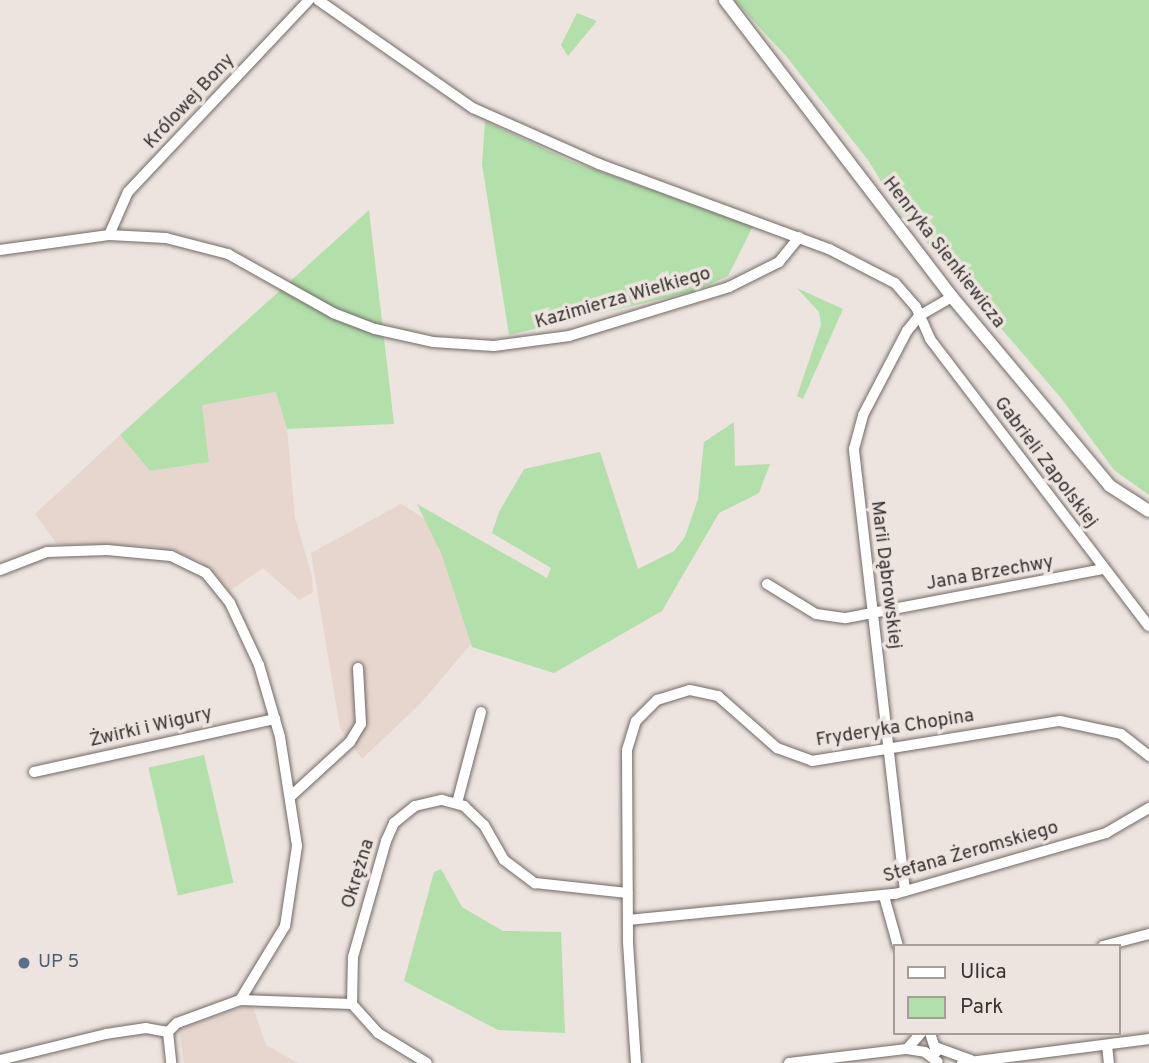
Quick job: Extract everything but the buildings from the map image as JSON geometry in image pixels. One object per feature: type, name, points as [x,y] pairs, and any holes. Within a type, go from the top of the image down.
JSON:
[{"type":"street","name":"Królowej Bony","points":[[109,235],[128,192],[309,0]]},
{"type":"street","name":"Gabrieli Zapolskiej","points":[[318,0],[440,88],[492,117],[599,164],[799,237],[878,271],[911,299],[930,339],[1102,569],[1149,626]]},
{"type":"street","name":"Henryka Sienkiewicza","points":[[725,0],[952,298],[1110,486],[1149,511]]},
{"type":"street","name":"Kazimierza Wielkiego","points":[[0,250],[109,235],[166,238],[228,254],[333,313],[388,332],[494,346],[569,336],[729,287],[779,262],[799,237]]},
{"type":"street","points":[[919,316],[952,298]]},
{"type":"street","name":"Marii Dąbrowskiej","points":[[905,891],[854,472],[856,439],[876,389],[919,316]]},
{"type":"street","points":[[0,570],[32,555],[83,550],[151,553],[198,566],[219,587],[246,633],[275,719],[291,796],[297,858],[288,917],[240,1000]]},
{"type":"street","name":"Jana Brzechwy","points":[[767,584],[816,614],[872,613],[1102,569]]},
{"type":"street","points":[[291,796],[350,742],[361,724],[358,668]]},
{"type":"street","name":"Fryderyka Chopina","points":[[635,1063],[627,893],[629,741],[641,713],[657,700],[690,690],[718,696],[777,748],[812,761],[1060,721],[1121,734],[1149,756]]},
{"type":"street","points":[[481,712],[457,803],[478,817],[504,860],[523,877],[548,887],[627,893]]},
{"type":"street","name":"Żwirki i Wigury","points":[[34,772],[275,719]]},
{"type":"street","name":"Okrężna","points":[[352,1004],[353,957],[390,831],[415,806],[457,803]]},
{"type":"street","name":"Stefana Żeromskiego","points":[[628,920],[884,896],[1106,833],[1149,808]]},
{"type":"street","points":[[884,896],[897,944]]},
{"type":"street","points":[[1110,944],[1149,933]]},
{"type":"street","points":[[168,1032],[177,1023],[240,1000],[352,1004],[378,1033],[428,1063]]},
{"type":"street","points":[[0,1059],[106,1034],[146,1028],[168,1032]]},
{"type":"street","points":[[168,1032],[171,1063]]},
{"type":"street","points":[[907,1049],[919,1035]]},
{"type":"street","points":[[931,1035],[938,1063]]},
{"type":"street","points":[[962,1063],[1149,1039]]},
{"type":"street","points":[[1107,1045],[1109,1063]]},
{"type":"street","points":[[935,1047],[975,1061]]},
{"type":"street","points":[[789,1063],[907,1049],[925,1052],[938,1063]]},
{"type":"shaded area","points":[[276,392],[287,429],[295,518],[312,576],[313,592],[299,600],[263,568],[231,590],[199,560],[151,546],[57,544],[35,514],[120,435],[150,471],[209,462],[202,405]]},
{"type":"shaded area","points":[[401,504],[459,540],[488,624],[420,704],[362,759],[340,728],[311,553]]},
{"type":"shaded area","points":[[252,1004],[266,1045],[298,1063],[184,1063],[179,1029]]},
{"type":"green space","points":[[734,0],[1149,0],[1149,495],[1114,470],[1061,398],[899,210],[868,160],[786,56]]},
{"type":"green space","points":[[577,13],[597,21],[568,56],[561,45]]},
{"type":"green space","points":[[485,121],[571,161],[753,226],[728,276],[695,291],[509,335],[482,164]]},
{"type":"green space","points":[[369,210],[394,424],[287,429],[276,392],[202,405],[209,462],[150,471],[120,435]]},
{"type":"green space","points":[[797,288],[843,309],[803,399],[797,396],[821,325],[819,312]]},
{"type":"green space","points":[[734,422],[735,466],[770,464],[759,493],[719,513],[662,611],[554,673],[472,647],[442,555],[417,504],[547,578],[551,568],[492,533],[499,512],[524,469],[600,452],[638,569],[674,551],[685,537],[698,499],[704,442]]},
{"type":"green space","points":[[204,755],[233,883],[178,895],[148,768]]},
{"type":"green space","points":[[441,869],[462,907],[503,931],[561,932],[565,1033],[498,1030],[404,981],[434,872]]},
{"type":"place","name":"UP 5","points":[[24,963]]}]
